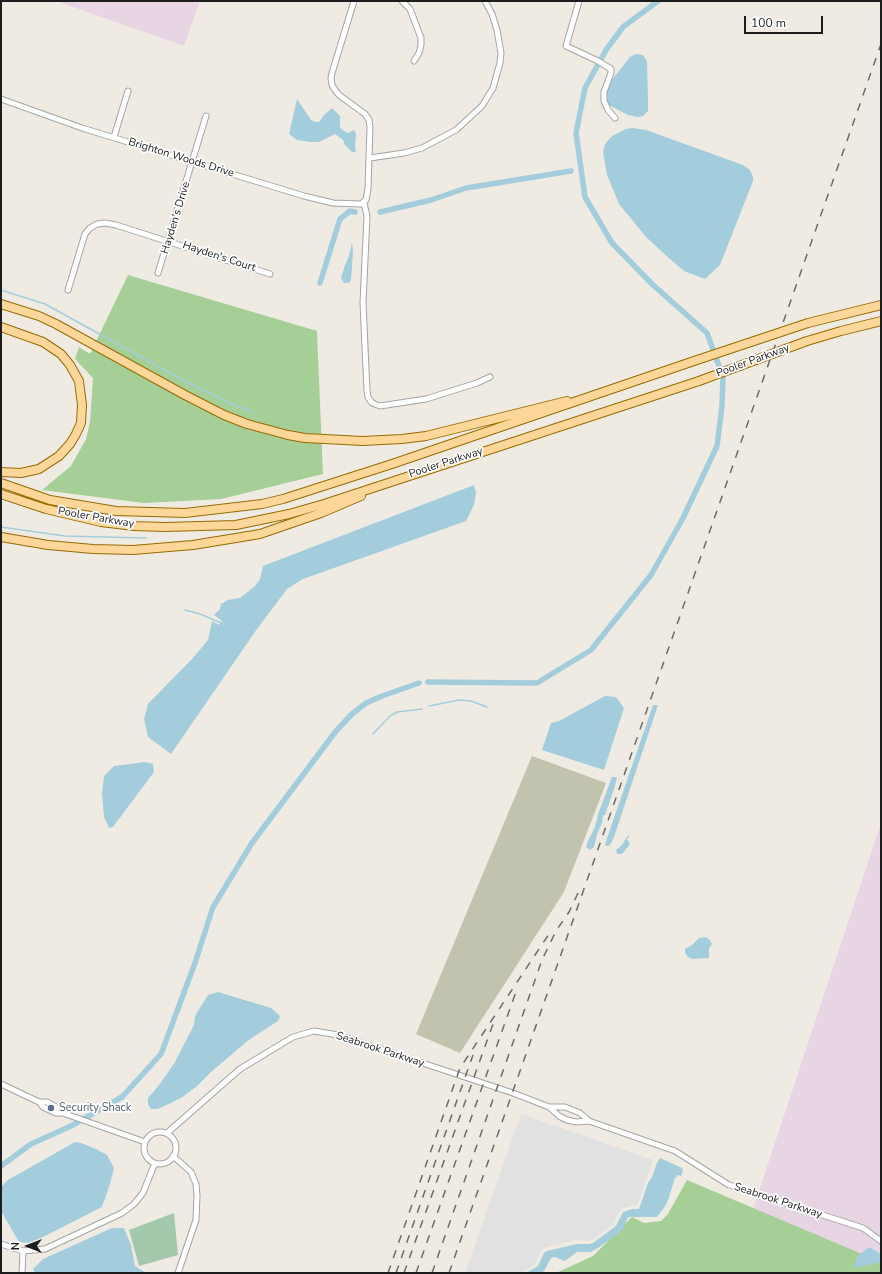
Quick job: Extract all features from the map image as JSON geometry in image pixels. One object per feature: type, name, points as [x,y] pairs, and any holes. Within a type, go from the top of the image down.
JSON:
[{"type":"main road","points":[[1,304],[39,316],[56,324],[224,415],[247,424],[305,438],[363,441],[426,436],[556,403],[599,394]]},
{"type":"main road","name":"Pooler Parkway","points":[[1,483],[50,500],[116,511],[185,514],[262,504],[291,497],[392,464],[808,323],[881,304]]},
{"type":"main road","name":"Pooler Parkway","points":[[1,494],[46,509],[101,522],[134,526],[236,525],[289,514],[698,380],[807,341],[881,321]]},
{"type":"main road","points":[[1,327],[43,342],[61,354],[68,362],[79,381],[82,404],[81,424],[70,444],[59,456],[39,469],[21,472],[1,472]]},
{"type":"main road","points":[[1,537],[48,545],[99,550],[133,550],[211,543],[260,534],[291,524],[335,507],[399,478]]},
{"type":"street","points":[[354,1],[331,78],[332,85],[339,95],[365,114],[369,120],[370,127],[370,158],[366,200],[364,203],[366,216],[363,303],[368,397],[372,403],[380,406],[426,399],[477,383],[490,377]]},
{"type":"street","points":[[402,1],[410,9],[421,38],[419,52],[414,60]]},
{"type":"street","points":[[370,158],[421,149],[456,130],[482,106],[493,88],[500,63],[501,52],[492,14],[485,1]]},
{"type":"street","points":[[579,1],[566,46],[598,60],[610,69],[611,72],[604,92],[604,101],[614,118]]},
{"type":"street","points":[[114,137],[128,91]]},
{"type":"street","name":"Brighton Woods Drive","points":[[1,99],[82,128],[322,201],[342,204],[364,203]]},
{"type":"street","name":"Hayden's Drive","points":[[158,273],[206,116]]},
{"type":"street","name":"Hayden's Court","points":[[68,290],[85,234],[90,228],[97,224],[105,223],[169,241],[270,274]]},
{"type":"street","name":"Seabrook Parkway","points":[[167,1133],[240,1069],[293,1037],[314,1032],[338,1035],[513,1093],[549,1107],[565,1107],[580,1113],[589,1121],[675,1151],[729,1185],[863,1228],[881,1241]]},
{"type":"street","points":[[1,1084],[39,1102],[47,1102],[58,1108],[63,1113],[145,1142]]},
{"type":"street","name":"Seabrook Parkway","points":[[549,1107],[558,1116],[567,1120],[576,1122],[589,1121]]},
{"type":"street","points":[[157,1132],[167,1133],[175,1141],[176,1152],[174,1156],[165,1163],[155,1163],[145,1154],[145,1142],[148,1137],[157,1132]]},
{"type":"street","points":[[174,1156],[191,1172],[196,1184],[197,1196],[196,1220],[178,1273]]},
{"type":"street","points":[[1,1244],[23,1251],[45,1249],[122,1213],[134,1204],[143,1193],[155,1163]]},
{"type":"street","points":[[22,1273],[23,1251]]},
{"type":"shaded area","points":[[56,1],[200,1],[184,46]]},
{"type":"shaded area","points":[[532,756],[606,783],[564,892],[460,1053],[416,1034]]},
{"type":"shaded area","points":[[881,823],[881,1262],[753,1209]]},
{"type":"shaded area","points":[[521,1114],[653,1160],[637,1206],[629,1206],[622,1209],[616,1217],[614,1224],[590,1241],[577,1240],[546,1247],[541,1251],[535,1264],[526,1270],[517,1273],[465,1273]]},
{"type":"green space","points":[[128,275],[317,331],[323,474],[221,499],[144,503],[42,490],[71,466],[86,439],[90,422],[93,378],[75,359],[79,347],[90,354]]},
{"type":"green space","points":[[687,1180],[881,1262],[881,1273],[556,1273],[593,1256],[632,1217],[644,1223],[661,1221],[668,1214]]},
{"type":"green space","points":[[174,1213],[178,1255],[139,1266],[129,1230]]},
{"type":"water","points":[[636,54],[643,55],[647,61],[648,111],[643,116],[638,117],[628,115],[609,105],[606,99],[607,90],[612,80],[630,57]]},
{"type":"water","points":[[297,99],[311,120],[315,122],[319,122],[332,108],[340,116],[340,128],[348,133],[353,130],[355,131],[355,152],[352,152],[345,145],[343,140],[335,134],[319,142],[310,142],[297,140],[289,134]]},
{"type":"water","points":[[632,128],[646,130],[743,165],[750,170],[753,181],[720,265],[705,279],[684,271],[670,259],[646,237],[619,204],[607,175],[603,152],[605,144],[612,136],[626,129]]},
{"type":"water","points":[[352,242],[353,252],[351,280],[349,283],[344,283],[341,278],[349,256]]},
{"type":"water","points":[[474,485],[476,493],[474,505],[466,521],[303,579],[287,589],[257,629],[171,754],[148,737],[144,719],[148,704],[193,658],[208,640],[212,621],[219,625],[222,621],[214,615],[220,609],[221,604],[228,600],[240,598],[255,586],[260,579],[263,566]]},
{"type":"water","points":[[605,696],[616,697],[624,708],[604,770],[542,750],[551,723],[559,721]]},
{"type":"water","points":[[653,705],[658,705],[614,837],[608,846],[605,845],[606,841]]},
{"type":"water","points":[[145,762],[153,764],[154,772],[113,827],[109,828],[104,817],[102,793],[104,776],[114,766]]},
{"type":"water","points":[[612,777],[617,778],[613,792],[605,815],[603,815],[602,823],[597,834],[594,847],[590,850],[586,847],[594,829]]},
{"type":"water","points":[[628,835],[629,837],[627,839],[630,844],[622,854],[617,854],[616,850],[622,845]]},
{"type":"water","points":[[706,937],[712,944],[709,948],[709,958],[692,959],[688,957],[685,953],[685,949],[699,938]]},
{"type":"water","points":[[218,992],[271,1008],[280,1016],[278,1021],[250,1039],[211,1072],[196,1087],[181,1098],[158,1109],[151,1109],[148,1104],[148,1098],[160,1084],[175,1062],[194,1025],[195,1016],[208,995]]},
{"type":"water","points":[[75,1142],[96,1149],[107,1155],[114,1168],[102,1207],[43,1237],[28,1243],[19,1242],[1,1211],[1,1187],[8,1180]]},
{"type":"water","points":[[660,1158],[682,1168],[683,1171],[681,1176],[678,1175],[675,1178],[668,1200],[657,1217],[628,1217],[624,1227],[619,1233],[591,1252],[577,1252],[565,1261],[555,1257],[551,1258],[542,1273],[526,1273],[538,1266],[544,1253],[547,1251],[577,1244],[593,1243],[616,1226],[623,1212],[632,1209],[639,1209],[648,1183]]},
{"type":"water","points":[[112,1228],[124,1228],[131,1245],[135,1266],[146,1273],[35,1273],[33,1269],[43,1259]]},
{"type":"water","points":[[868,1248],[871,1248],[881,1254],[881,1262],[856,1268],[854,1266],[858,1256]]},
{"type":"waterway","points":[[428,682],[537,683],[591,650],[651,575],[683,518],[717,446],[722,406],[723,377],[707,333],[652,284],[612,243],[585,197],[576,133],[585,88],[606,50],[623,27],[658,1]]},
{"type":"waterway","points":[[380,212],[431,200],[466,188],[571,171]]},
{"type":"waterway","points":[[320,283],[340,219],[350,211],[355,212]]},
{"type":"waterway","points":[[1,290],[45,304],[190,384],[252,412]]},
{"type":"waterway","points":[[1,527],[65,536],[146,538]]},
{"type":"waterway","points":[[185,610],[200,614],[221,623]]},
{"type":"waterway","points":[[1,1166],[31,1144],[71,1126],[122,1097],[161,1054],[195,963],[213,907],[252,843],[336,731],[352,714],[366,703],[419,683]]},
{"type":"waterway","points":[[429,706],[459,700],[471,701],[487,707]]},
{"type":"waterway","points":[[373,734],[390,716],[397,712],[422,709]]},
{"type":"railway","points":[[449,1273],[881,44]]},
{"type":"railway","points":[[432,1273],[542,960],[556,931],[569,912],[579,891]]},
{"type":"railway","points":[[388,1273],[460,1068],[551,931]]},
{"type":"railway","points":[[416,1273],[517,989]]},
{"type":"railway","points":[[404,1273],[493,1024]]},
{"type":"railway","points":[[396,1273],[473,1055]]},
{"type":"place","name":"Security Shack","points":[[51,1108]]}]
